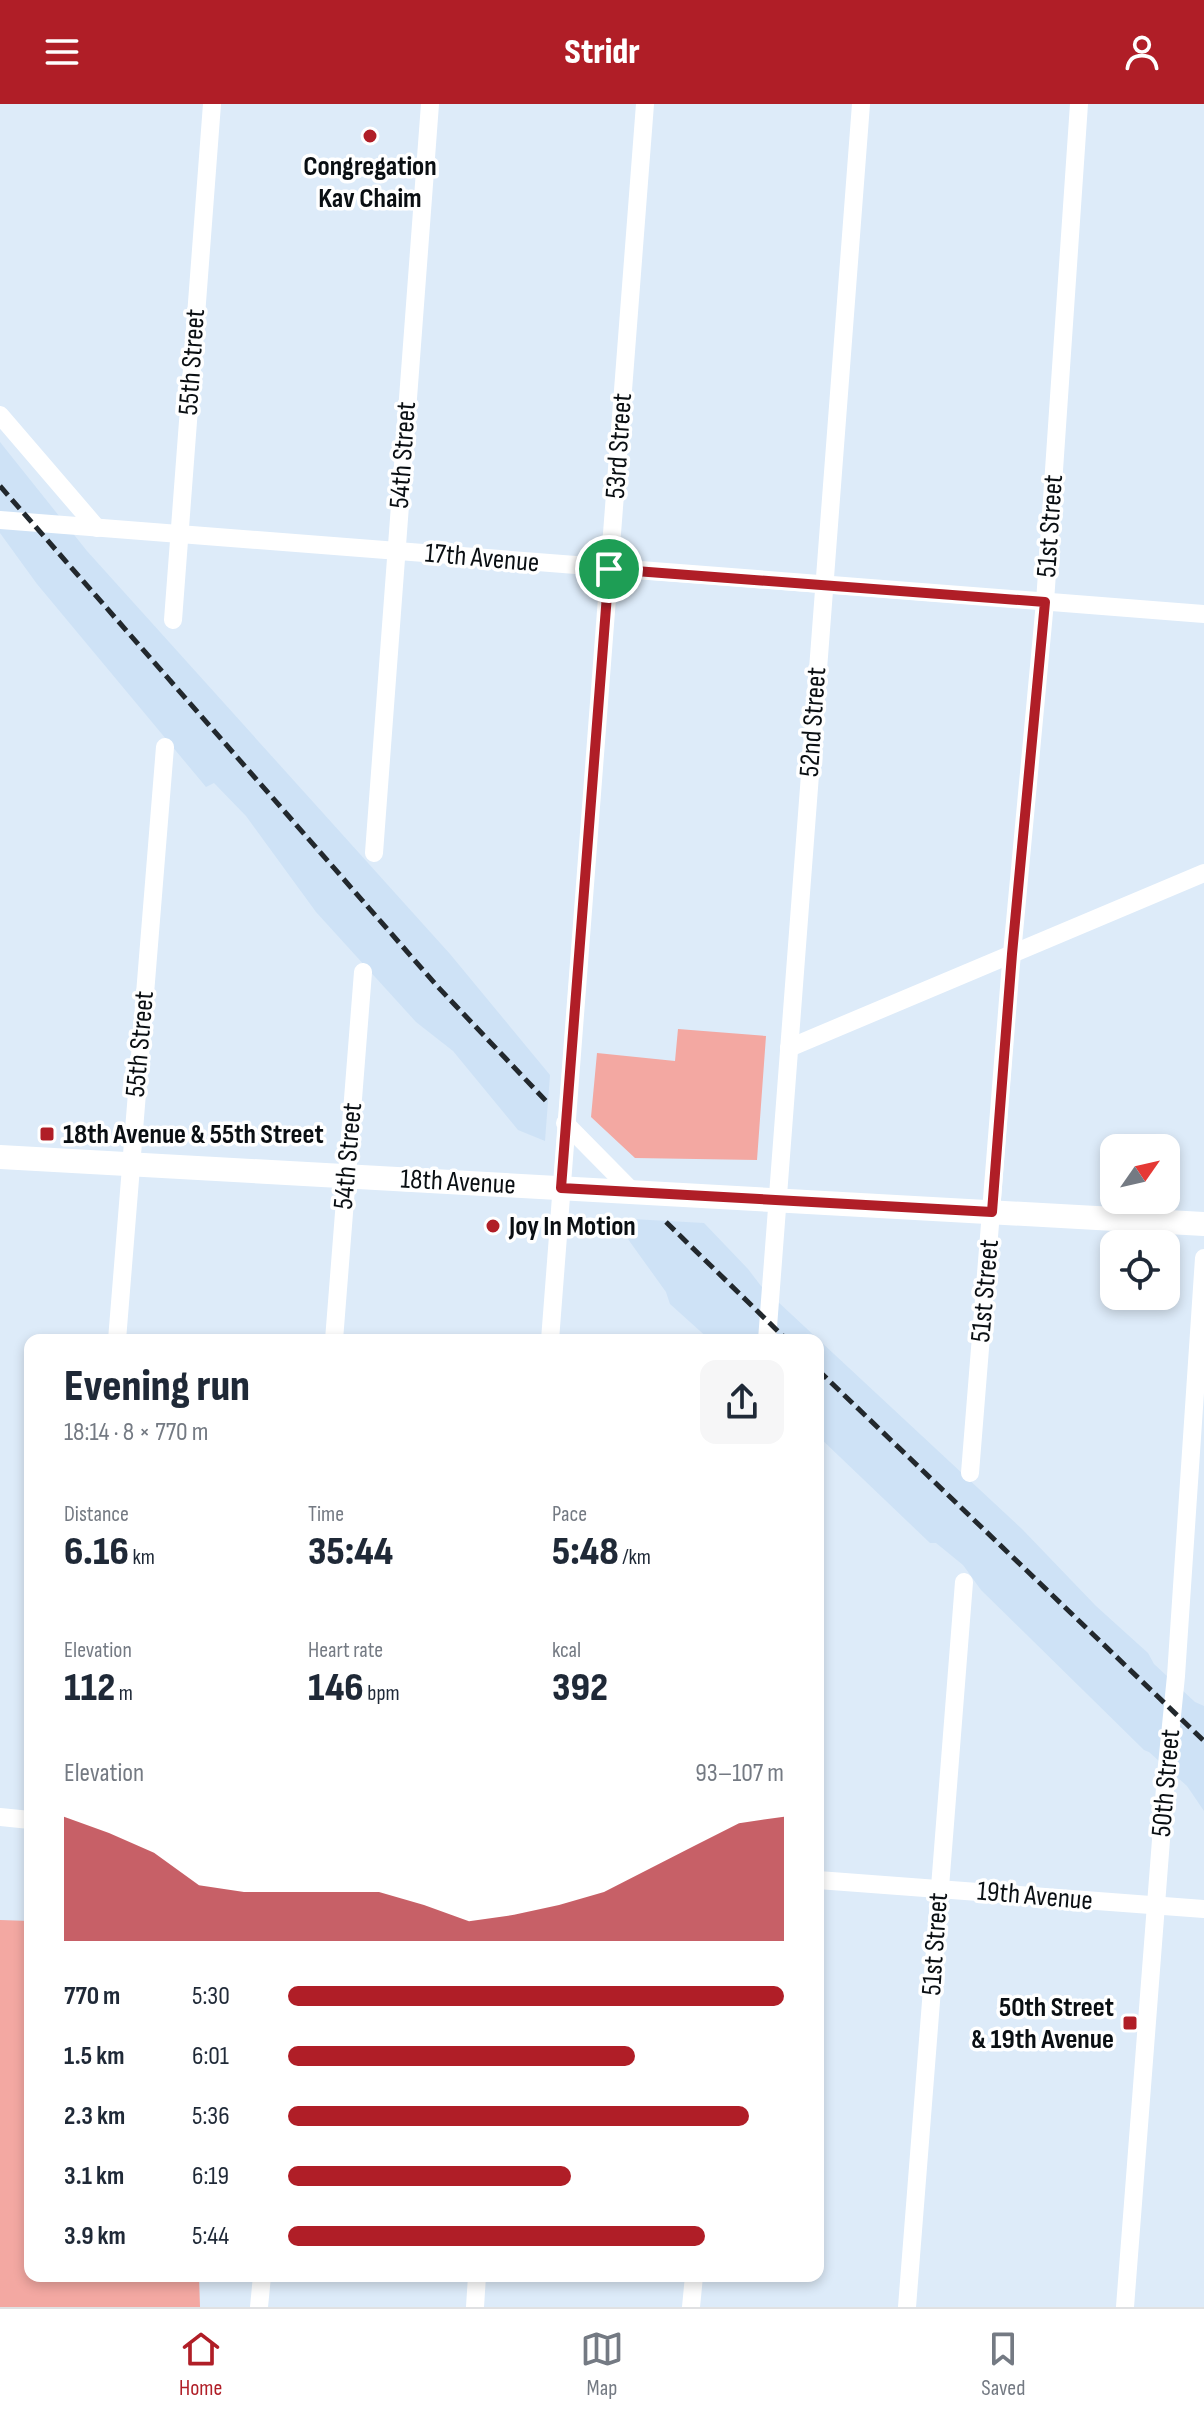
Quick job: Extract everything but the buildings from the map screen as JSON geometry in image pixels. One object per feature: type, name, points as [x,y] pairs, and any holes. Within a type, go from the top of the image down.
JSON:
[{"type":"street","name":"55th Street","points":[[173,620],[212,104]]},
{"type":"street","name":"54th Street","points":[[374,853],[430,104]]},
{"type":"street","name":"53rd Street","points":[[550,1334],[645,104]]},
{"type":"street","name":"52nd Street","points":[[767,1334],[861,104]]},
{"type":"street","name":"51st Street","points":[[970,1473],[1012,954],[1045,602],[1079,104]]},
{"type":"street","points":[[0,415],[97,528]]},
{"type":"street","name":"17th Avenue","points":[[0,520],[1204,614]]},
{"type":"street","name":"55th Street","points":[[117,1334],[165,747]]},
{"type":"street","points":[[789,1048],[1204,873]]},
{"type":"street","name":"54th Street","points":[[334,1334],[363,972]]},
{"type":"street","points":[[565,1123],[633,1192]]},
{"type":"street","name":"18th Avenue","points":[[0,1157],[1204,1224]]},
{"type":"street","name":"50th Street","points":[[1125,2307],[1155,1906],[1176,1676],[1204,1258]]},
{"type":"street","name":"51st Street","points":[[907,2307],[964,1582]]},
{"type":"street","points":[[0,1817],[24,1819]]},
{"type":"street","name":"19th Avenue","points":[[824,1880],[1204,1909]]},
{"type":"street","points":[[259,2307],[261,2282]]},
{"type":"street","points":[[475,2307],[477,2282]]},
{"type":"street","points":[[691,2307],[693,2282]]},
{"type":"shaded area","points":[[0,442],[87,551],[450,954],[550,1075],[545,1141],[518,1130],[453,1051],[416,1022],[316,912],[246,816],[214,783],[206,787],[37,584],[0,533]]},
{"type":"shaded area","points":[[678,1029],[766,1036],[757,1160],[635,1158],[591,1117],[597,1053],[675,1061]]},
{"type":"shaded area","points":[[632,1219],[704,1223],[761,1286],[813,1334],[703,1334],[670,1304],[666,1292],[625,1235]]},
{"type":"shaded area","points":[[824,1345],[1022,1529],[1096,1606],[1148,1653],[1154,1664],[1195,1702],[1204,1706],[1204,1811],[1187,1786],[1144,1750],[981,1590],[963,1565],[936,1543],[930,1543],[824,1442]]},
{"type":"shaded area","points":[[0,1920],[24,1921],[24,2282],[199,2282],[200,2307],[0,2307]]},
{"type":"railway","points":[[0,486],[438,987],[546,1101]]},
{"type":"railway","points":[[666,1222],[781,1334]]},
{"type":"railway","points":[[824,1376],[1204,1741]]},
{"type":"place","name":"Congregation Kav Chaim","points":[[370,136]]},
{"type":"place","name":"18th Avenue & 55th Street","points":[[47,1134]]},
{"type":"place","name":"Joy In Motion","points":[[493,1226]]},
{"type":"place","name":"50th Street & 19th Avenue","points":[[1130,2023]]},
{"type":"route","points":[[609,569],[1045,602],[1012,954],[992,1212],[561,1188],[609,569]]}]
